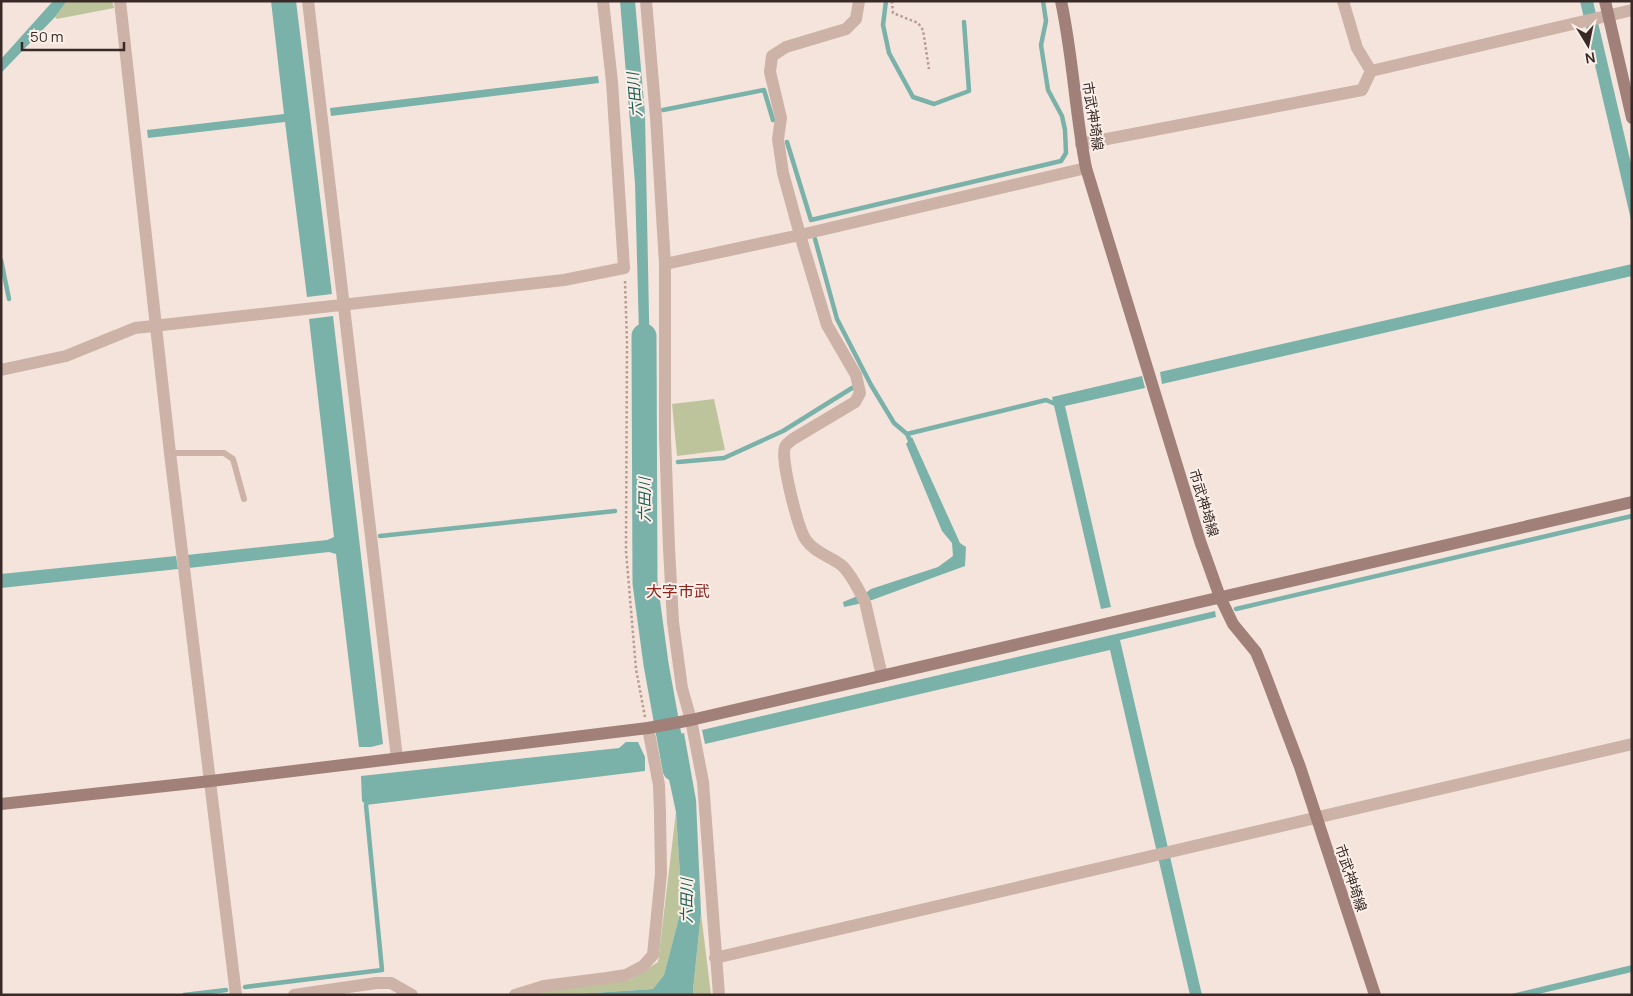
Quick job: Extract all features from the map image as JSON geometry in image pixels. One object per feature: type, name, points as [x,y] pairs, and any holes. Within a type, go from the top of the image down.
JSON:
[{"type":"street","points":[[120,1],[170,453],[236,995]]},
{"type":"street","points":[[308,1],[397,758]]},
{"type":"street","points":[[1,370],[66,356],[135,328],[564,280],[624,268],[612,82],[603,1]]},
{"type":"street","points":[[646,1],[656,118],[665,264],[666,437],[673,622],[682,688],[692,720],[703,782],[719,995]]},
{"type":"street","points":[[859,1],[856,18],[846,29],[786,47],[772,56],[770,72],[781,118],[778,139],[783,172],[800,235],[827,325],[856,375],[860,393],[856,402],[793,439],[785,448],[784,461],[794,510],[805,540],[818,551],[842,565],[863,597],[882,676]]},
{"type":"street","points":[[1343,1],[1357,48],[1371,71]]},
{"type":"street","points":[[1605,1],[1606,16],[1632,118]]},
{"type":"street","name":"市武神埼線","points":[[1062,2],[1069,40],[1081,144],[1086,168],[1197,532],[1220,598],[1233,624],[1256,652],[1264,669],[1300,767],[1375,995]]},
{"type":"street","points":[[1371,71],[1632,10]]},
{"type":"street","points":[[1081,144],[1362,90],[1371,71]]},
{"type":"street","points":[[665,264],[800,235],[1086,168]]},
{"type":"street","points":[[1,804],[211,781],[648,728],[692,720],[1632,502]]},
{"type":"street","points":[[515,995],[544,986],[626,974],[643,966],[653,955],[661,874],[660,813],[659,785],[648,728]]},
{"type":"street","points":[[715,958],[1632,744]]},
{"type":"street","points":[[294,995],[355,990],[376,983],[391,983],[412,995]]},
{"type":"lane","points":[[170,453],[224,453],[233,459],[244,499]]},
{"type":"path","points":[[892,1],[893,13],[918,23],[923,30],[929,69]]},
{"type":"path","points":[[624,268],[627,343],[626,551],[636,669],[648,728]]},
{"type":"green space","points":[[67,1],[112,1],[114,8],[57,19],[55,17]]},
{"type":"green space","points":[[714,399],[725,450],[677,456],[672,404]]},
{"type":"green space","points":[[676,812],[682,906],[664,975],[653,989],[562,995],[529,995],[542,991],[630,980],[658,962]]},
{"type":"green space","points":[[701,913],[711,995],[694,995],[693,990]]},
{"type":"water","points":[[53,1],[67,1],[55,17],[1,73],[1,59]]},
{"type":"water","points":[[271,1],[296,1],[332,294],[307,297],[285,122],[148,138],[147,130],[284,114]]},
{"type":"water","points":[[620,1],[635,1],[645,114],[650,367],[640,371],[635,183]]},
{"type":"water","points":[[1580,1],[1593,1],[1632,168],[1632,224]]},
{"type":"water","points":[[598,76],[599,83],[331,116],[330,108]]},
{"type":"water","points":[[1632,264],[1632,276],[1162,384],[1160,372]]},
{"type":"water","points":[[333,316],[383,744],[371,747],[359,747],[336,554],[329,552],[189,568],[187,555],[327,540],[334,537],[309,319]]},
{"type":"water","points":[[1142,376],[1145,388],[1065,406],[1111,607],[1101,609],[1052,397]]},
{"type":"water","points":[[912,437],[960,543],[966,547],[965,566],[872,600],[844,607],[843,602],[871,589],[938,567],[953,556],[952,543],[942,531],[906,444]]},
{"type":"water","points":[[176,556],[178,569],[1,588],[1,574]]},
{"type":"water","points":[[1215,611],[1216,617],[1120,640],[1202,995],[1190,995],[1110,650],[705,744],[702,730]]},
{"type":"water","points":[[684,733],[696,800],[701,913],[694,995],[562,995],[653,989],[664,975],[682,906],[676,812],[660,737]]},
{"type":"water","points":[[626,742],[638,742],[645,757],[645,771],[366,805],[362,801],[361,776],[619,748]]},
{"type":"water","points":[[1632,965],[1632,972],[1534,995],[1507,995]]},
{"type":"waterway","points":[[886,1],[883,25],[889,53],[913,97],[934,104],[969,91],[964,22]]},
{"type":"waterway","points":[[787,142],[811,220],[1061,161],[1066,153],[1065,130],[1062,116],[1048,90],[1041,45],[1046,21],[1043,1]]},
{"type":"waterway","points":[[663,110],[764,90],[773,120]]},
{"type":"waterway","points":[[815,239],[837,319],[871,385],[894,423],[907,434],[911,443]]},
{"type":"waterway","points":[[1,260],[9,299]]},
{"type":"waterway","name":"六田川","points":[[644,336],[645,583],[656,664],[675,769]]},
{"type":"waterway","points":[[678,462],[724,458],[783,431],[852,388]]},
{"type":"waterway","points":[[907,434],[1046,400],[1058,405]]},
{"type":"waterway","points":[[380,536],[615,511]]},
{"type":"waterway","points":[[1236,609],[1632,516]]},
{"type":"waterway","points":[[245,987],[382,970],[366,805]]},
{"type":"waterway","points":[[184,995],[226,990]]},
{"type":"district","name":"大字市武","points":[[678,591]]}]
